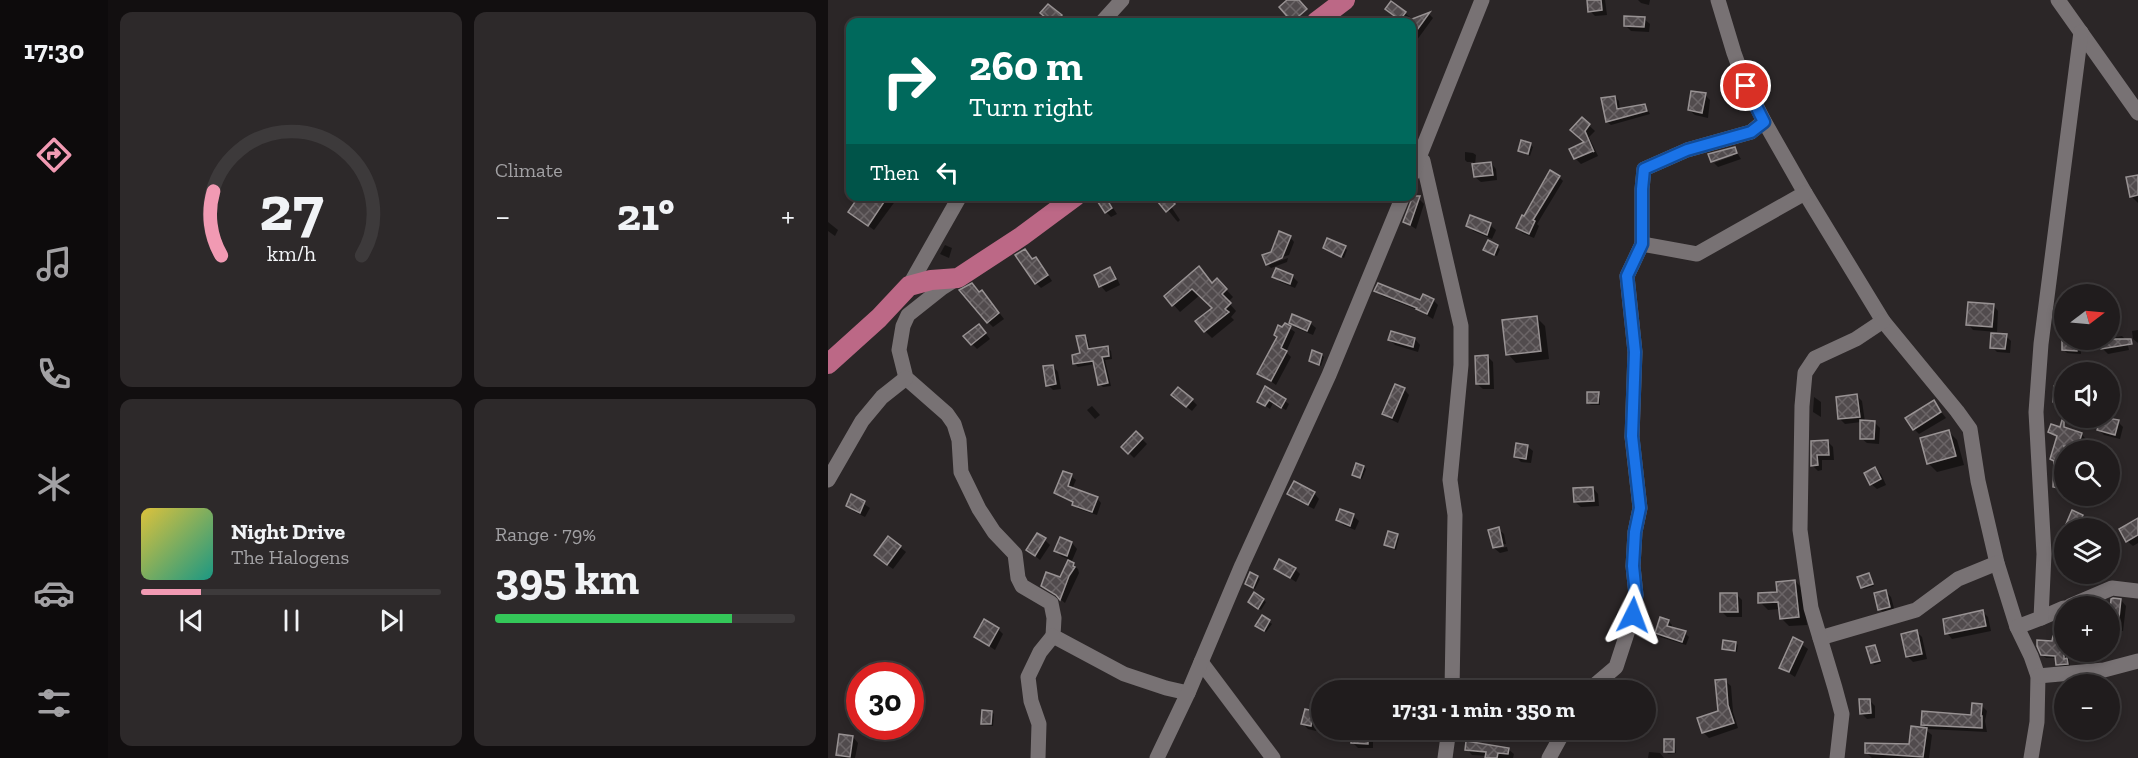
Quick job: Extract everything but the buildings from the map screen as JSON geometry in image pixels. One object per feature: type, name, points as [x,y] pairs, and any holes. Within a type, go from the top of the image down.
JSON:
[{"type":"main road","points":[[1321,18],[1345,0]]},
{"type":"main road","points":[[828,364],[879,318],[909,286],[931,280],[958,278],[1022,236],[1069,201]]},
{"type":"street","points":[[1106,18],[1122,0]]},
{"type":"street","points":[[1416,164],[1482,0]]},
{"type":"street","points":[[1718,0],[1734,54],[1764,122],[1805,193],[1882,321],[1970,429],[1978,481],[1997,563],[2017,627],[2038,676],[2037,722],[2031,758]]},
{"type":"street","points":[[2058,0],[2138,113]]},
{"type":"street","points":[[2040,618],[2044,554],[2036,412],[2040,356],[2081,32]]},
{"type":"street","points":[[1601,680],[1616,667],[1633,615],[1636,595],[1633,566],[1635,532],[1640,508],[1632,436],[1635,352],[1627,276],[1642,244],[1644,169],[1687,150],[1751,132],[1764,122]]},
{"type":"street","points":[[1418,159],[1423,161],[1461,326],[1460,375],[1450,480],[1455,515],[1452,680]]},
{"type":"street","points":[[1642,244],[1697,254],[1805,193]]},
{"type":"street","points":[[909,286],[957,201]]},
{"type":"street","points":[[1157,758],[1329,375],[1401,201]]},
{"type":"street","points":[[958,278],[908,315],[903,326],[899,350],[906,378],[947,414],[954,424],[959,440],[961,472],[979,509],[994,532],[1015,554],[1018,566],[1017,578],[1022,586],[1051,603],[1054,618],[1053,636],[1040,652],[1028,677],[1031,701],[1039,724],[1038,758]]},
{"type":"street","points":[[1837,758],[1842,714],[1811,608],[1800,531],[1802,406],[1805,373],[1815,358],[1856,339],[1882,321]]},
{"type":"street","points":[[828,480],[862,421],[882,397],[906,378]]},
{"type":"street","points":[[1820,638],[1916,610],[1958,579],[1997,563]]},
{"type":"street","points":[[2093,596],[2112,588],[2138,591]]},
{"type":"street","points":[[2017,627],[2054,612]]},
{"type":"street","points":[[1053,636],[1124,674],[1188,693]]},
{"type":"street","points":[[2038,676],[2104,670],[2138,661]]},
{"type":"street","points":[[1200,662],[1273,758]]},
{"type":"street","points":[[1445,758],[1447,740]]},
{"type":"street","points":[[1550,758],[1559,740]]},
{"type":"route","points":[[1633,615],[1636,595],[1633,566],[1635,532],[1640,508],[1632,436],[1635,352],[1627,276],[1642,244],[1644,169],[1687,150],[1751,132],[1764,122],[1746,86]]}]
